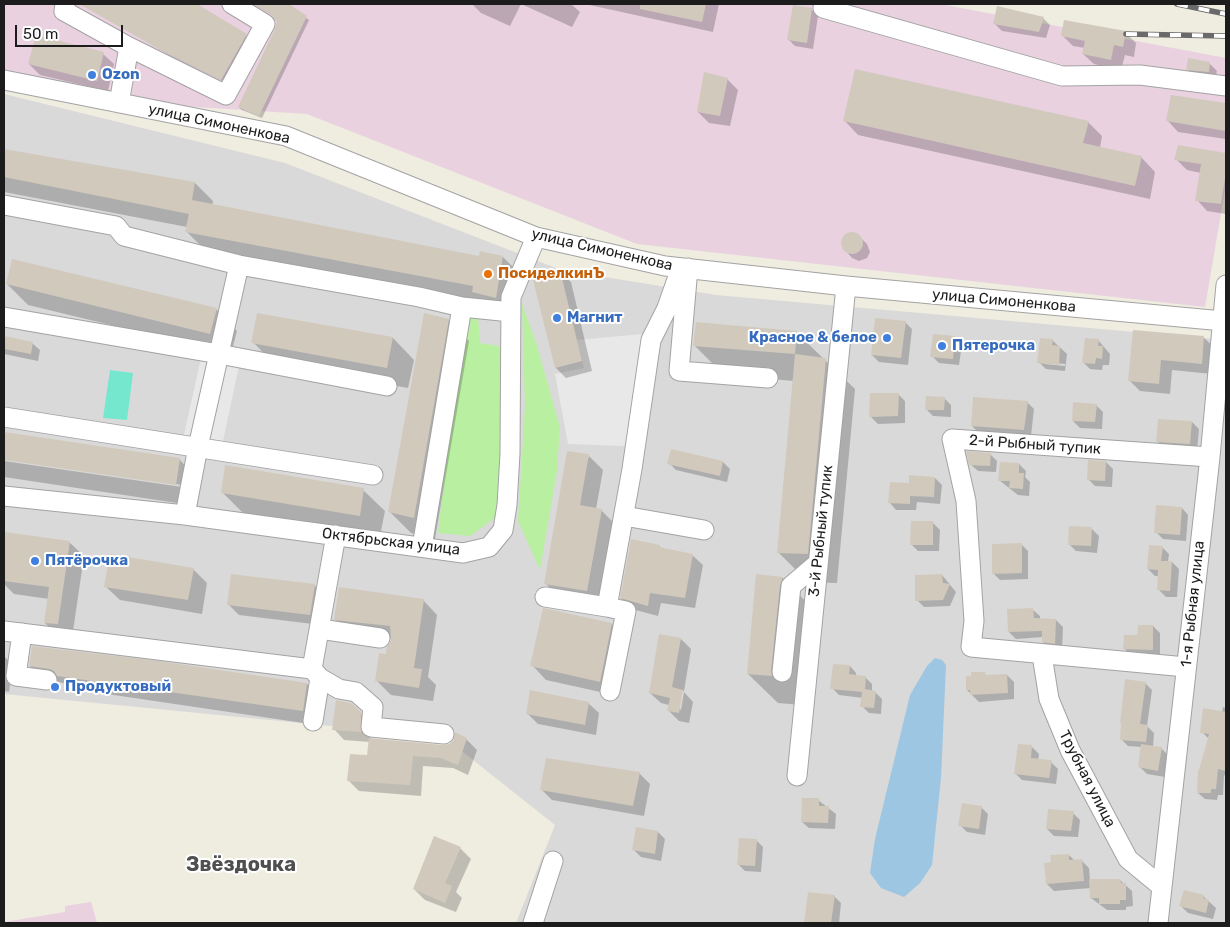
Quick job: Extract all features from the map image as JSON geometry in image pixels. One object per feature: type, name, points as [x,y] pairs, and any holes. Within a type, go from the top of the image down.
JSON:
[{"type":"street","points":[[65,4],[64,11],[129,47],[226,95],[265,24],[232,4]]},
{"type":"street","points":[[823,8],[1062,76],[1140,75],[1226,86]]},
{"type":"street","points":[[119,103],[129,47]]},
{"type":"street","name":"улица Симоненкова","points":[[4,80],[286,136],[536,237],[665,266],[846,286],[1223,322]]},
{"type":"street","points":[[4,205],[116,226],[124,236],[239,265],[419,296],[462,307],[511,312]]},
{"type":"street","name":"Октябрьская улица","points":[[4,496],[185,515],[463,553],[489,547],[504,530],[510,454],[512,297],[536,237]]},
{"type":"street","points":[[185,515],[198,447],[239,265]]},
{"type":"street","points":[[684,268],[679,371],[768,378]]},
{"type":"street","points":[[607,607],[624,516],[651,340],[684,268]]},
{"type":"street","name":"1-я Рыбная улица","points":[[1158,923],[1210,457],[1226,285]]},
{"type":"street","name":"3-й Рыбный тупик","points":[[797,776],[846,286]]},
{"type":"street","points":[[422,547],[462,307]]},
{"type":"street","points":[[4,316],[387,386]]},
{"type":"street","points":[[4,417],[372,476]]},
{"type":"street","name":"2-й Рыбный тупик","points":[[1042,655],[971,647],[974,621],[966,501],[952,439],[1210,457]]},
{"type":"street","points":[[624,516],[704,530]]},
{"type":"street","points":[[313,722],[320,629],[336,535]]},
{"type":"street","points":[[782,672],[791,586],[818,563]]},
{"type":"street","points":[[545,597],[626,611],[610,691]]},
{"type":"street","points":[[320,629],[380,638]]},
{"type":"street","points":[[47,680],[16,676],[13,632],[316,674],[339,689],[356,692],[373,707],[371,727],[444,734]]},
{"type":"street","points":[[1042,655],[1186,667]]},
{"type":"street","name":"Трубная улица","points":[[1042,655],[1049,698],[1070,750],[1128,859],[1162,887]]},
{"type":"street","points":[[533,923],[553,861]]},
{"type":"shaded area","points":[[4,4],[940,4],[1226,58],[1226,184],[1205,307],[637,244],[307,114],[115,102],[4,77]]},
{"type":"shaded area","points":[[4,94],[285,163],[561,270],[716,295],[1226,340],[1226,923],[516,923],[555,825],[444,737],[4,694]]},
{"type":"shaded area","points":[[643,334],[626,446],[568,444],[555,374],[584,368],[577,340]]},
{"type":"shaded area","points":[[201,358],[239,366],[223,441],[184,435]]},
{"type":"shaded area","points":[[110,370],[133,373],[127,420],[103,418]]},
{"type":"shaded area","points":[[935,658],[942,660],[946,665],[941,778],[932,865],[920,883],[904,897],[881,888],[870,873],[875,839],[910,695],[927,666]]},
{"type":"shaded area","points":[[91,902],[97,923],[4,923],[65,912],[65,906]]},
{"type":"green space","points":[[522,303],[537,346],[560,427],[557,471],[540,570],[518,521],[525,406]]},
{"type":"green space","points":[[464,314],[478,316],[480,343],[505,347],[502,459],[496,517],[470,536],[438,533]]},
{"type":"building","points":[[79,4],[197,4],[247,34],[221,80],[166,53]]},
{"type":"building","points":[[253,4],[289,4],[307,16],[259,116],[238,107],[277,22],[271,14]]},
{"type":"building","points":[[640,4],[706,4],[702,22],[640,9]]},
{"type":"building","points":[[793,5],[812,8],[807,43],[787,40]]},
{"type":"building","points":[[997,6],[1044,17],[1039,32],[993,24]]},
{"type":"building","points":[[1064,20],[1126,31],[1123,47],[1114,45],[1111,60],[1082,54],[1085,41],[1061,36]]},
{"type":"building","points":[[36,35],[104,52],[97,81],[28,64]]},
{"type":"building","points":[[1188,58],[1210,62],[1209,72],[1186,70]]},
{"type":"building","points":[[855,69],[1089,121],[1083,143],[1142,156],[1135,186],[843,121]]},
{"type":"building","points":[[704,72],[728,78],[720,116],[697,112]]},
{"type":"building","points":[[1171,95],[1226,103],[1226,131],[1166,121]]},
{"type":"building","points":[[1178,145],[1226,153],[1226,172],[1221,204],[1195,201],[1201,164],[1174,160]]},
{"type":"building","points":[[4,149],[195,182],[192,200],[479,256],[480,251],[503,256],[496,298],[472,292],[473,286],[185,232],[189,214],[4,177]]},
{"type":"building","points":[[852,232],[860,235],[863,243],[860,251],[852,254],[844,251],[841,243],[844,235]]},
{"type":"building","points":[[12,259],[217,308],[210,334],[6,284]]},
{"type":"building","name":"Магнит","points":[[560,270],[582,361],[555,368],[532,276]]},
{"type":"building","points":[[257,313],[393,337],[387,368],[251,343]]},
{"type":"building","points":[[424,313],[449,319],[414,518],[388,512]]},
{"type":"building","points":[[875,318],[906,321],[901,358],[871,355]]},
{"type":"building","points":[[696,322],[797,331],[795,354],[693,346]]},
{"type":"building","points":[[1133,330],[1204,336],[1202,364],[1161,360],[1159,384],[1128,381]]},
{"type":"building","points":[[933,334],[955,336],[953,359],[930,357]]},
{"type":"building","points":[[4,336],[33,342],[31,354],[4,349]]},
{"type":"building","points":[[1040,338],[1053,339],[1052,345],[1060,346],[1059,365],[1037,363]]},
{"type":"building","points":[[1085,338],[1099,339],[1098,346],[1103,346],[1102,359],[1096,358],[1095,364],[1082,363]]},
{"type":"building","points":[[795,354],[826,358],[808,554],[777,553]]},
{"type":"building","points":[[870,393],[899,393],[898,416],[869,417]]},
{"type":"building","points":[[926,396],[945,397],[944,410],[925,410]]},
{"type":"building","points":[[973,397],[1028,401],[1024,430],[971,426]]},
{"type":"building","points":[[1073,402],[1097,404],[1095,422],[1072,421]]},
{"type":"building","points":[[1158,419],[1192,421],[1190,444],[1156,442]]},
{"type":"building","points":[[4,432],[180,458],[176,485],[4,460]]},
{"type":"building","points":[[671,449],[723,461],[720,476],[667,464]]},
{"type":"building","points":[[567,451],[589,454],[580,505],[602,509],[587,591],[544,584]]},
{"type":"building","points":[[966,451],[991,453],[990,466],[969,465]]},
{"type":"building","points":[[1088,460],[1106,461],[1105,481],[1087,480]]},
{"type":"building","points":[[1000,462],[1019,463],[1019,473],[1024,473],[1023,489],[1009,488],[1010,481],[998,481]]},
{"type":"building","points":[[225,465],[364,488],[360,516],[221,493]]},
{"type":"building","points":[[909,475],[935,477],[934,497],[910,496],[910,504],[888,503],[890,482],[909,483]]},
{"type":"building","points":[[1156,505],[1182,507],[1180,535],[1154,533]]},
{"type":"building","points":[[911,521],[933,521],[933,545],[910,545]]},
{"type":"building","points":[[1069,526],[1092,527],[1091,546],[1068,545]]},
{"type":"building","name":"Пятёрочка","points":[[5,532],[70,541],[58,624],[44,623],[49,587],[4,581]]},
{"type":"building","points":[[631,539],[693,554],[685,598],[650,593],[648,606],[620,598]]},
{"type":"building","points":[[1022,543],[1022,573],[992,574],[992,544]]},
{"type":"building","points":[[1149,545],[1163,546],[1161,561],[1172,561],[1170,591],[1157,590],[1158,570],[1147,569]]},
{"type":"building","points":[[110,554],[194,568],[188,600],[104,587]]},
{"type":"building","points":[[231,574],[315,584],[310,615],[227,605]]},
{"type":"building","points":[[756,574],[783,577],[780,585],[772,676],[747,674]]},
{"type":"building","points":[[942,574],[943,583],[950,584],[943,600],[915,601],[915,575]]},
{"type":"building","points":[[339,587],[424,599],[414,668],[422,669],[419,688],[375,681],[379,653],[386,654],[387,646],[391,640],[390,626],[334,620]]},
{"type":"building","points":[[543,608],[612,623],[600,682],[530,666]]},
{"type":"building","points":[[1033,608],[1034,618],[1056,619],[1055,644],[1042,642],[1042,631],[1008,632],[1007,609]]},
{"type":"building","points":[[1138,625],[1153,625],[1153,650],[1123,649],[1124,635],[1137,635]]},
{"type":"building","points":[[659,634],[681,638],[672,687],[683,690],[679,713],[667,711],[670,698],[649,693]]},
{"type":"building","points":[[32,646],[159,661],[307,683],[303,711],[57,676],[54,671],[49,669],[29,666]]},
{"type":"building","points":[[833,664],[850,665],[849,674],[866,676],[865,689],[876,691],[874,708],[860,707],[862,692],[830,689]]},
{"type":"building","points":[[971,672],[985,672],[985,675],[1007,674],[1008,693],[970,695],[970,690],[966,690],[966,676],[971,676]]},
{"type":"building","points":[[1125,679],[1146,682],[1140,724],[1148,725],[1146,742],[1120,740]]},
{"type":"building","points":[[530,690],[589,702],[585,725],[526,714]]},
{"type":"building","points":[[336,700],[351,703],[361,712],[361,732],[332,730]]},
{"type":"building","points":[[1203,708],[1226,712],[1226,771],[1218,769],[1216,789],[1211,789],[1211,793],[1197,793],[1198,770],[1209,734],[1200,733]]},
{"type":"building","points":[[455,732],[467,738],[458,765],[441,758],[413,756],[410,785],[347,781],[350,754],[367,755],[369,738],[443,745],[453,741]]},
{"type":"building","points":[[1018,744],[1032,745],[1031,758],[1052,760],[1049,778],[1014,774]]},
{"type":"building","points":[[1141,744],[1162,747],[1158,771],[1138,767]]},
{"type":"building","points":[[546,758],[640,772],[633,806],[540,790]]},
{"type":"building","points":[[802,798],[819,798],[819,806],[829,806],[828,823],[801,822]]},
{"type":"building","points":[[962,803],[982,806],[979,829],[958,826]]},
{"type":"building","points":[[1048,809],[1074,811],[1071,831],[1046,829]]},
{"type":"building","points":[[636,827],[658,831],[655,854],[632,850]]},
{"type":"building","points":[[434,836],[461,847],[445,883],[452,886],[445,903],[413,889]]},
{"type":"building","points":[[739,838],[757,839],[755,866],[737,865]]},
{"type":"building","points":[[1069,854],[1069,860],[1082,859],[1084,881],[1046,884],[1044,863],[1051,862],[1050,855]]},
{"type":"building","points":[[1089,879],[1120,879],[1121,883],[1126,883],[1126,900],[1120,900],[1120,904],[1099,904],[1099,898],[1090,898]]},
{"type":"building","points":[[1184,890],[1204,895],[1203,898],[1209,900],[1206,913],[1179,906]]},
{"type":"building","points":[[808,892],[835,895],[831,923],[804,923]]},
{"type":"railway","points":[[1177,4],[1226,14]]},
{"type":"railway","points":[[1126,34],[1226,36]]},
{"type":"place","name":"Ozon","points":[[92,75]]},
{"type":"place","name":"ПосиделкинЪ","points":[[488,274]]},
{"type":"place","name":"Магнит","points":[[557,318]]},
{"type":"place","name":"Красное & белое","points":[[887,338]]},
{"type":"place","name":"Пятерочка","points":[[942,346]]},
{"type":"place","name":"Пятёрочка","points":[[35,561]]},
{"type":"place","name":"Продуктовый","points":[[55,687]]},
{"type":"district","name":"Звёздочка","points":[[241,865]]}]
